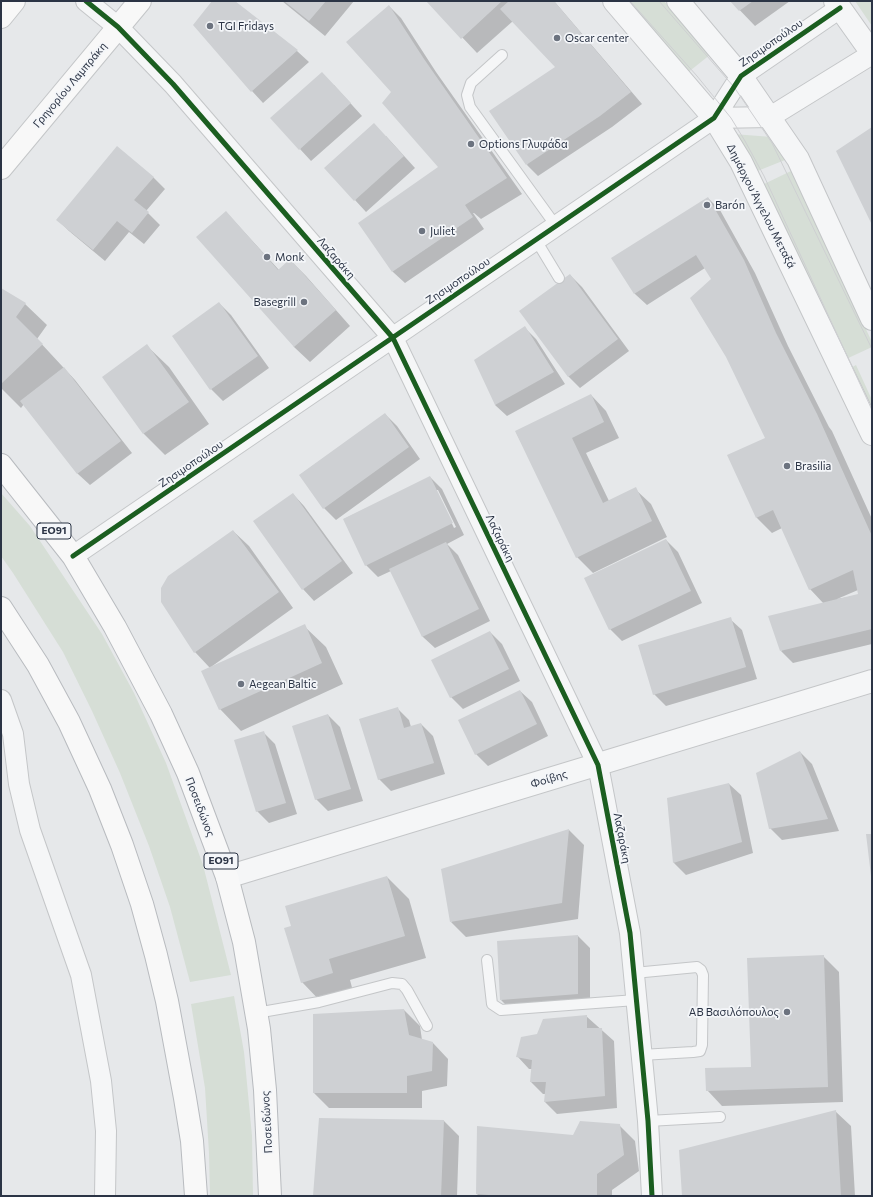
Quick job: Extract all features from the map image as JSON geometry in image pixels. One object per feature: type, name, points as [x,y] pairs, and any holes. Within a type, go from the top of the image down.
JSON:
[{"type":"main road","points":[[1,17],[14,1]]},
{"type":"main road","name":"Γρηγορίου Λαμπράκη","points":[[1,168],[140,1]]},
{"type":"main road","name":"Ποσειδώνος","points":[[1,465],[73,556],[115,627],[161,714],[188,773],[227,877],[244,942],[256,1013],[265,1090],[270,1196]]},
{"type":"main road","points":[[1,608],[38,665],[69,722],[100,789],[122,845],[142,904],[167,1001],[185,1098],[192,1141],[196,1196]]},
{"type":"street","name":"Λαζαράκη","points":[[86,1],[118,27],[173,84],[392,338],[598,764],[630,933],[648,1121],[652,1196]]},
{"type":"street","name":"Δημάρχου Άγγελου Μεταξά","points":[[614,1],[714,118],[741,162],[872,434]]},
{"type":"street","points":[[678,1],[741,76],[798,159],[872,319]]},
{"type":"street","name":"Ζησιμοπούλου","points":[[73,556],[714,118],[741,76],[838,4]]},
{"type":"street","points":[[714,118],[770,117],[872,54],[838,4]]},
{"type":"street","name":"Φοίβης","points":[[227,877],[872,681]]},
{"type":"street","points":[[1,700],[13,734],[19,784],[30,830],[81,975],[101,1081],[106,1131],[105,1196]]},
{"type":"lane","points":[[502,55],[471,82],[467,95],[470,107],[556,226]]},
{"type":"lane","points":[[536,240],[559,278]]},
{"type":"lane","points":[[487,960],[492,1004],[501,1010],[636,1000]]},
{"type":"lane","points":[[634,973],[697,968],[701,970],[703,975],[702,1045],[700,1051],[641,1055]]},
{"type":"lane","points":[[256,1013],[319,1002],[392,982],[402,984],[407,990],[427,1026]]},
{"type":"lane","points":[[648,1121],[720,1117]]},
{"type":"shaded area","points":[[624,1],[664,1],[711,54],[686,74]]},
{"type":"shaded area","points":[[855,1],[872,1],[872,26]]},
{"type":"shaded area","points":[[733,134],[772,137],[785,160],[755,172]]},
{"type":"shaded area","points":[[791,171],[872,342],[872,347],[844,360],[762,185]]},
{"type":"shaded area","points":[[856,365],[872,400],[872,417],[849,369]]},
{"type":"shaded area","points":[[1,493],[30,526],[102,634],[134,693],[166,763],[203,865],[231,975],[190,982],[170,907],[149,846],[120,773],[63,652],[1,556]]},
{"type":"shaded area","points":[[234,996],[244,1052],[252,1136],[253,1196],[210,1196],[205,1088],[191,1004]]},
{"type":"building","points":[[212,1],[235,1],[298,50],[251,92],[193,25]]},
{"type":"building","points":[[284,1],[326,1],[309,21]]},
{"type":"building","points":[[426,1],[502,1],[461,39]]},
{"type":"building","points":[[509,1],[554,1],[631,92],[600,116],[526,165],[489,111],[555,67],[500,9]]},
{"type":"building","points":[[730,1],[753,1],[739,11]]},
{"type":"building","points":[[389,5],[424,59],[507,178],[465,205],[473,217],[392,272],[358,223],[438,167],[382,103],[391,92],[346,42]]},
{"type":"building","points":[[322,72],[351,103],[299,150],[270,118]]},
{"type":"building","points":[[374,123],[404,156],[354,201],[324,168]]},
{"type":"building","points":[[872,127],[872,225],[836,151]]},
{"type":"building","points":[[117,146],[154,177],[134,200],[149,212],[132,233],[117,221],[93,250],[56,220]]},
{"type":"building","points":[[708,197],[744,260],[776,333],[817,414],[872,536],[872,629],[780,651],[768,616],[858,594],[853,570],[809,590],[773,510],[756,518],[727,455],[765,438],[726,357],[690,298],[711,279],[696,255],[634,294],[611,258]]},
{"type":"building","points":[[226,211],[278,270],[290,259],[336,310],[294,347],[196,237]]},
{"type":"building","points":[[570,274],[618,339],[568,377],[519,311]]},
{"type":"building","points":[[1,288],[26,303],[16,317],[43,344],[1,384]]},
{"type":"building","points":[[219,302],[258,356],[210,390],[172,336]]},
{"type":"building","points":[[525,326],[554,372],[495,405],[474,360]]},
{"type":"building","points":[[147,344],[189,402],[143,434],[102,377]]},
{"type":"building","points":[[64,367],[121,441],[77,474],[20,401]]},
{"type":"building","points":[[591,394],[604,422],[572,438],[603,503],[636,487],[652,521],[576,558],[515,431]]},
{"type":"building","points":[[385,413],[409,447],[323,509],[299,475]]},
{"type":"building","points":[[430,476],[453,523],[365,566],[343,519]]},
{"type":"building","points":[[293,493],[342,561],[302,590],[253,521]]},
{"type":"building","points":[[233,530],[279,592],[194,653],[161,602],[161,588],[168,576]]},
{"type":"building","points":[[666,539],[691,591],[609,630],[584,578]]},
{"type":"building","points":[[446,542],[479,609],[422,637],[389,569]]},
{"type":"building","points":[[731,617],[746,667],[653,695],[638,645]]},
{"type":"building","points":[[305,624],[322,663],[219,710],[201,671]]},
{"type":"building","points":[[490,631],[509,669],[450,698],[431,660]]},
{"type":"building","points":[[520,690],[537,724],[475,755],[458,720]]},
{"type":"building","points":[[398,707],[404,728],[421,723],[434,763],[378,780],[359,719]]},
{"type":"building","points":[[328,714],[351,789],[315,800],[292,726]]},
{"type":"building","points":[[264,731],[286,803],[256,812],[234,740]]},
{"type":"building","points":[[800,751],[828,819],[769,829],[756,773]]},
{"type":"building","points":[[729,783],[742,842],[673,863],[667,798]]},
{"type":"building","points":[[569,829],[562,903],[450,922],[441,869]]},
{"type":"building","points":[[866,834],[872,834],[872,876],[871,876]]},
{"type":"building","points":[[387,876],[405,936],[329,959],[333,973],[301,983],[284,928],[291,926],[285,906]]},
{"type":"building","points":[[578,935],[578,994],[500,1000],[497,941]]},
{"type":"building","name":"ΑΒ Βασιλόπουλος","points":[[824,955],[828,1087],[706,1091],[705,1068],[751,1067],[747,958]]},
{"type":"building","points":[[404,1009],[409,1035],[433,1042],[432,1071],[407,1076],[407,1093],[313,1093],[313,1014]]},
{"type":"building","points":[[587,1015],[587,1028],[602,1028],[605,1096],[544,1102],[546,1082],[530,1082],[532,1060],[516,1057],[521,1037],[537,1034],[543,1019]]},
{"type":"building","points":[[836,1110],[841,1196],[682,1196],[679,1150]]},
{"type":"building","points":[[319,1118],[444,1120],[441,1196],[313,1196]]},
{"type":"building","points":[[580,1121],[620,1124],[624,1155],[597,1174],[597,1196],[502,1196],[476,1194],[477,1126],[573,1135]]},
{"type":"tram line","points":[[630,1],[697,76],[731,118],[745,141],[764,176],[872,410]]},
{"type":"tram line","points":[[659,1],[734,87],[772,143],[872,349]]},
{"type":"cycle path","points":[[86,1],[118,27],[173,84],[393,338],[598,765],[630,933],[648,1121],[652,1196]]},
{"type":"cycle path","points":[[73,556],[714,118],[741,76],[840,8]]},
{"type":"place","name":"TGI Fridays","points":[[210,26]]},
{"type":"place","name":"Oscar center","points":[[557,38]]},
{"type":"place","name":"Options Γλυφάδα","points":[[471,144]]},
{"type":"place","name":"Barón","points":[[707,205]]},
{"type":"place","name":"Juliet","points":[[422,231]]},
{"type":"place","name":"Monk","points":[[267,257]]},
{"type":"place","name":"Basegrill","points":[[304,302]]},
{"type":"place","name":"Brasilia","points":[[787,466]]},
{"type":"place","name":"Aegean Baltic","points":[[241,684]]},
{"type":"place","name":"ΑΒ Βασιλόπουλος","points":[[787,1012]]}]
